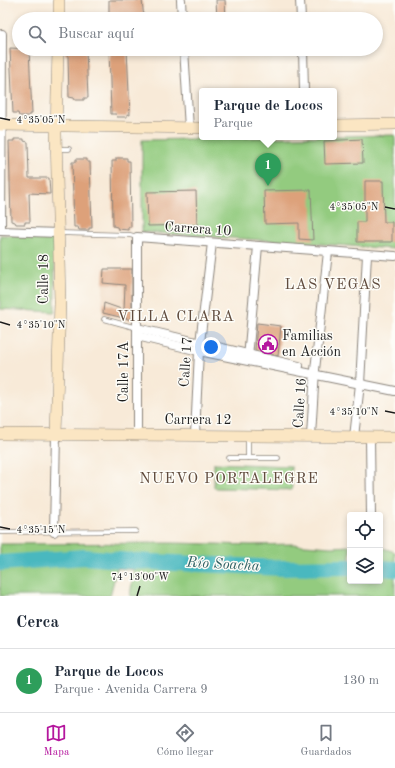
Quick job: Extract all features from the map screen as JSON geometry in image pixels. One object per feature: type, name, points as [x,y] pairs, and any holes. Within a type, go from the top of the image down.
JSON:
[{"type":"street","points":[[59,0],[59,12]]},
{"type":"street","points":[[181,0],[182,12]]},
{"type":"street","points":[[300,0],[301,12]]},
{"type":"street","points":[[0,231],[2,34]]},
{"type":"street","name":"Calle 18","points":[[54,532],[60,302],[57,149],[58,56]]},
{"type":"street","points":[[185,56],[190,128]]},
{"type":"street","points":[[303,56],[304,88]]},
{"type":"street","points":[[337,125],[395,124]]},
{"type":"street","points":[[1,125],[199,128]]},
{"type":"street","name":"Carrera 10","points":[[0,231],[59,233]]},
{"type":"street","name":"Carrera 10","points":[[137,237],[395,256]]},
{"type":"street","name":"Calle 17A","points":[[137,237],[137,435]]},
{"type":"street","name":"Calle 17","points":[[195,436],[200,347],[212,243]]},
{"type":"street","points":[[248,357],[258,246]]},
{"type":"street","name":"Calle 16","points":[[310,436],[315,372],[328,252]]},
{"type":"street","points":[[354,437],[360,384],[367,254]]},
{"type":"street","points":[[137,332],[395,391]]},
{"type":"street","name":"Carrera 12","points":[[0,434],[395,437]]},
{"type":"street","points":[[370,437],[371,512]]},
{"type":"lane","points":[[57,149],[68,149]]},
{"type":"lane","name":"Carrera 10","points":[[59,233],[130,235],[137,237]]},
{"type":"lane","points":[[104,319],[137,332]]},
{"type":"lane","points":[[248,436],[248,458]]},
{"type":"lane","points":[[229,458],[278,458]]},
{"type":"lane","points":[[0,532],[136,531]]},
{"type":"shaded area","points":[[104,268],[134,268],[134,321],[102,313]]},
{"type":"green space","points":[[395,135],[395,249],[142,232],[142,140],[337,140],[337,136]]},
{"type":"green space","points":[[0,235],[55,236],[55,312],[0,309]]},
{"type":"green space","points":[[214,463],[291,466],[292,490],[214,488]]},
{"type":"green space","points":[[174,543],[347,546],[347,584],[383,584],[383,548],[395,552],[395,596],[130,596],[134,570],[117,568],[110,596],[0,596],[0,544]]},
{"type":"building","points":[[109,0],[142,0],[143,12],[109,12]]},
{"type":"building","points":[[216,0],[225,0],[226,12],[217,12]]},
{"type":"building","points":[[10,48],[12,48],[12,56],[29,56],[32,114],[29,114],[29,116],[19,116],[18,113],[13,113]]},
{"type":"building","points":[[68,56],[86,56],[88,98],[84,98],[84,100],[75,100],[74,98],[69,97]]},
{"type":"building","points":[[109,56],[127,56],[130,115],[127,114],[127,117],[117,117],[116,114],[111,114]]},
{"type":"building","points":[[14,139],[24,139],[24,141],[28,142],[29,178],[49,178],[50,194],[29,193],[30,222],[25,222],[25,224],[16,224],[15,222],[11,221],[9,141],[14,141]]},
{"type":"building","points":[[362,139],[363,163],[325,164],[324,141]]},
{"type":"building","points":[[116,158],[127,158],[127,161],[130,161],[131,227],[128,227],[128,230],[118,229],[117,227],[113,226],[112,161],[116,161]]},
{"type":"building","points":[[76,159],[87,159],[87,162],[90,162],[92,228],[89,228],[89,230],[79,230],[78,227],[74,227],[72,162],[76,162]]},
{"type":"building","points":[[365,181],[383,181],[384,222],[392,222],[392,242],[357,242],[357,222],[365,222]]},
{"type":"building","points":[[311,190],[313,240],[299,239],[299,223],[265,224],[264,191]]},
{"type":"building","points":[[196,191],[197,225],[148,226],[147,192]]},
{"type":"building","points":[[104,269],[132,269],[132,320],[103,313],[104,303],[124,310],[125,285],[103,283]]},
{"type":"building","points":[[257,323],[281,326],[278,356],[255,350]]},
{"type":"waterway","name":"Río Soacha","points":[[0,563],[85,557],[132,561],[283,568],[347,567]]},
{"type":"waterway","name":"Río Soacha","points":[[383,568],[395,569]]},
{"type":"place","name":"Parque de Locos","points":[[268,186]]},
{"type":"place","name":"Familias en Acción","points":[[268,344]]},
{"type":"district","name":"LAS VEGAS","points":[[333,285]]},
{"type":"district","name":"VILLA CLARA","points":[[176,317]]},
{"type":"district","name":"NUEVO PORTALEGRE","points":[[229,479]]}]
